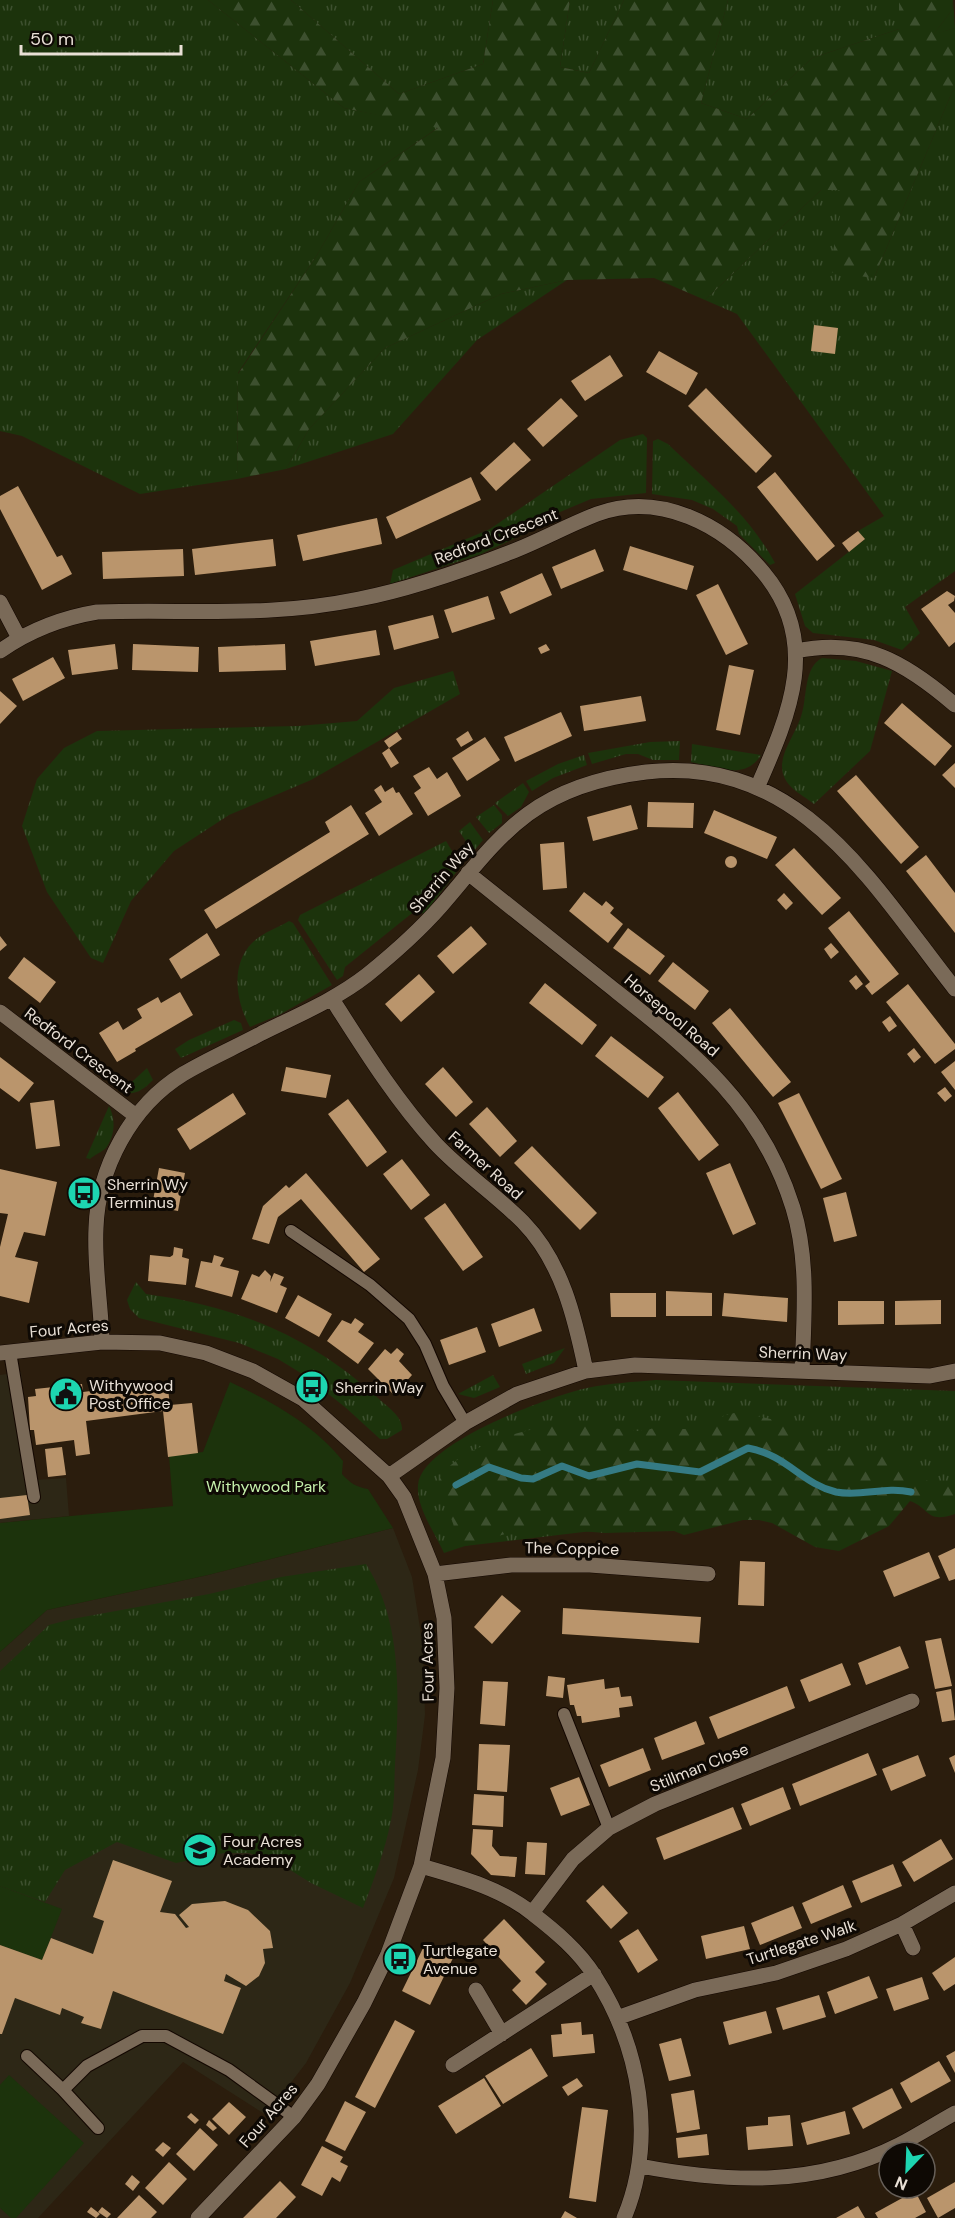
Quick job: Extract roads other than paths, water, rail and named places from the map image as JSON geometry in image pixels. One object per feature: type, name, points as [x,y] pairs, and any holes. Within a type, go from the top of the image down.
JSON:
[{"type":"street","name":"Redford Crescent","points":[[0,651],[19,638],[71,616],[96,612],[259,613],[359,599],[402,589],[513,552],[599,513],[649,508],[692,518],[715,528],[743,549],[774,585],[785,605],[793,630],[796,651],[791,699],[778,739],[757,788]]},
{"type":"street","points":[[0,602],[19,638]]},
{"type":"street","points":[[796,651],[830,647],[880,654],[922,677],[955,705]]},
{"type":"street","name":"Sherrin Way","points":[[102,1342],[96,1247],[99,1206],[113,1156],[136,1116],[182,1075],[332,999],[365,976],[412,936],[505,833],[529,813],[578,787],[632,774],[663,770],[718,775],[757,788],[789,804],[833,837],[955,989]]},
{"type":"street","name":"Horsepool Road","points":[[468,873],[690,1050],[728,1089],[756,1128],[768,1148],[793,1209],[804,1279],[802,1371]]},
{"type":"street","name":"Farmer Road","points":[[332,999],[385,1081],[418,1124],[456,1164],[523,1222],[541,1244],[564,1287],[575,1319],[586,1371]]},
{"type":"street","name":"Redford Crescent","points":[[0,1012],[136,1116]]},
{"type":"street","name":"Four Acres","points":[[5,1352],[102,1342],[160,1342],[206,1353],[253,1371],[303,1399],[389,1476],[404,1497],[435,1574],[444,1618],[447,1688],[442,1758],[421,1866],[388,1954],[318,2084],[294,2117],[198,2218]]},
{"type":"street","name":"Sherrin Way","points":[[389,1476],[465,1423],[517,1394],[586,1371],[635,1365],[930,1376],[955,1371]]},
{"type":"street","name":"The Coppice","points":[[435,1574],[511,1565],[579,1564],[708,1574]]},
{"type":"street","name":"Stillman Close","points":[[532,1912],[573,1859],[609,1828],[655,1804],[912,1701]]},
{"type":"street","points":[[421,1866],[466,1879],[503,1895],[532,1912],[573,1948],[594,1974],[617,2018],[639,2090],[642,2128],[640,2166],[624,2218]]},
{"type":"street","name":"Turtlegate Walk","points":[[617,2018],[694,1990],[776,1973],[846,1949],[902,1924],[955,1893]]},
{"type":"street","points":[[902,1924],[913,1948]]},
{"type":"street","points":[[453,2065],[594,1974]]},
{"type":"street","points":[[476,1990],[502,2034]]},
{"type":"street","points":[[640,2166],[712,2177],[755,2180],[791,2178],[865,2160],[899,2145],[955,2112]]},
{"type":"lane","points":[[291,1232],[370,1285],[410,1319],[425,1344],[443,1386],[465,1423]]},
{"type":"lane","points":[[5,1352],[34,1497]]},
{"type":"lane","points":[[564,1714],[609,1828]]},
{"type":"lane","points":[[63,2090],[87,2066],[142,2036],[166,2036],[229,2070],[294,2117]]},
{"type":"lane","points":[[27,2056],[98,2128]]},
{"type":"waterway","points":[[456,1485],[489,1467],[521,1478],[533,1479],[562,1466],[589,1476],[637,1464],[700,1472],[748,1448],[773,1457],[813,1483],[836,1492],[892,1490],[911,1492]]},
{"type":"place","name":"Sherrin Wy Terminus","points":[[84,1193]]},
{"type":"place","name":"Sherrin Way","points":[[312,1387]]},
{"type":"place","name":"Withywood Post Office","points":[[66,1394]]},
{"type":"place","name":"Four Acres Academy","points":[[200,1850]]},
{"type":"place","name":"Turtlegate Avenue","points":[[400,1959]]},
{"type":"park label","name":"Withywood Park","points":[[266,1486]]}]
